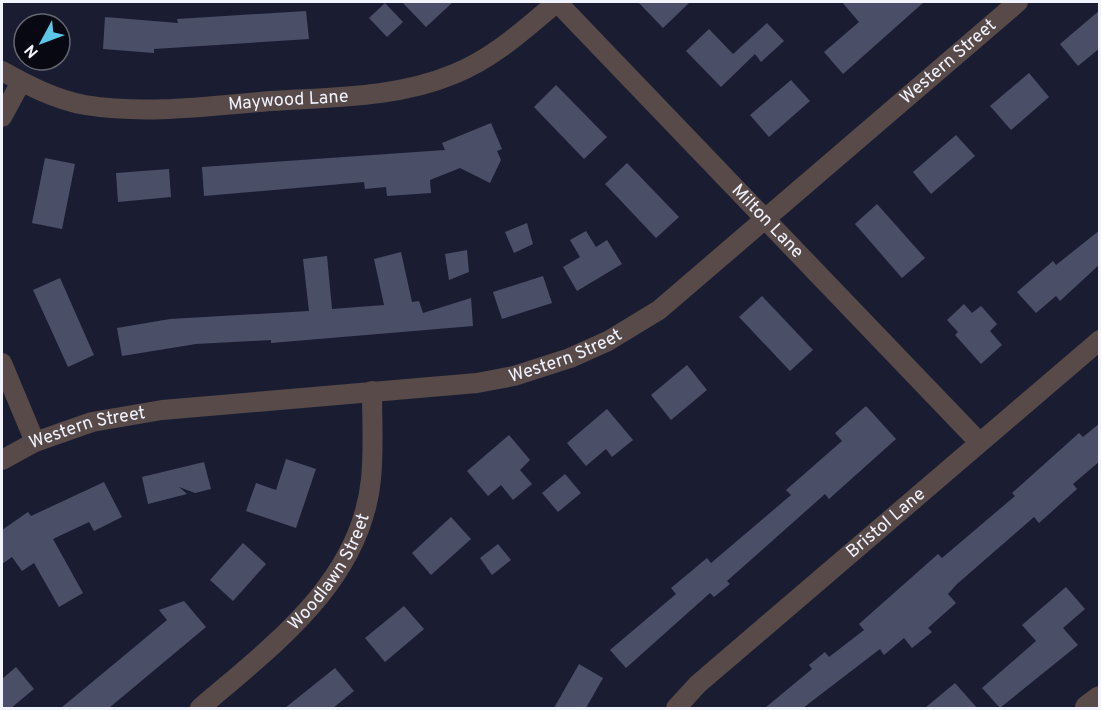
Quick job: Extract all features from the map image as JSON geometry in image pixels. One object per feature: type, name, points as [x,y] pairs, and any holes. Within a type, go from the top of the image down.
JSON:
[{"type":"street","name":"Milton Lane","points":[[557,2],[979,442]]},
{"type":"street","name":"Maywood Lane","points":[[2,71],[21,82],[82,105],[135,110],[404,89],[431,83],[484,59],[517,36],[557,2]]},
{"type":"street","name":"Western Street","points":[[2,460],[35,442],[92,422],[162,410],[495,380],[570,358],[608,341],[659,310],[767,220],[1018,2]]},
{"type":"street","points":[[2,117],[21,82]]},
{"type":"street","name":"Bristol Lane","points":[[676,708],[698,684],[1100,340]]},
{"type":"street","points":[[2,363],[35,442]]},
{"type":"street","name":"Woodlawn Street","points":[[200,708],[294,626],[310,609],[337,572],[361,523],[368,500],[372,478],[372,391]]},
{"type":"street","points":[[1088,708],[1100,699]]},
{"type":"building","points":[[402,2],[453,2],[426,27]]},
{"type":"building","points":[[638,2],[690,2],[663,28]]},
{"type":"building","points":[[842,2],[924,2],[843,74],[824,52],[859,22]]},
{"type":"building","points":[[385,3],[403,22],[387,37],[369,18]]},
{"type":"building","points":[[1100,10],[1100,48],[1078,66],[1060,44]]},
{"type":"building","points":[[306,11],[309,39],[154,49],[154,53],[103,49],[105,17],[178,23],[177,19]]},
{"type":"building","points":[[767,23],[784,41],[761,62],[755,54],[721,87],[686,51],[709,29],[733,54]]},
{"type":"building","points":[[1029,73],[1049,97],[1011,130],[990,106]]},
{"type":"building","points":[[791,80],[810,101],[769,137],[750,115]]},
{"type":"building","points":[[556,85],[607,137],[584,159],[534,107]]},
{"type":"building","points":[[491,123],[502,149],[497,151],[501,160],[490,183],[460,168],[430,180],[431,193],[387,196],[386,187],[365,189],[364,182],[204,196],[202,167],[445,150],[442,143]]},
{"type":"building","points":[[956,135],[975,156],[931,194],[913,172]]},
{"type":"building","points":[[45,158],[75,164],[62,229],[32,223]]},
{"type":"building","points":[[627,163],[679,217],[656,238],[605,184]]},
{"type":"building","points":[[169,169],[171,197],[118,202],[116,173]]},
{"type":"building","points":[[877,204],[925,258],[902,278],[855,224]]},
{"type":"building","points":[[527,223],[533,244],[514,253],[505,232]]},
{"type":"building","points":[[1100,230],[1100,264],[1060,301],[1056,296],[1036,313],[1017,292],[1053,261],[1056,265]]},
{"type":"building","points":[[586,231],[596,247],[607,240],[622,264],[577,291],[563,267],[580,257],[570,240]]},
{"type":"building","points":[[467,250],[469,272],[449,280],[445,254]]},
{"type":"building","points":[[401,252],[412,302],[419,301],[423,313],[471,298],[473,326],[271,343],[271,340],[196,344],[122,356],[117,328],[170,319],[309,311],[303,259],[327,256],[332,309],[384,305],[374,259]]},
{"type":"building","points":[[543,276],[552,303],[502,319],[493,292]]},
{"type":"building","points":[[60,278],[94,355],[68,367],[33,290]]},
{"type":"building","points":[[762,296],[813,350],[790,371],[739,317]]},
{"type":"building","points":[[964,304],[972,313],[981,306],[997,324],[990,331],[1002,345],[981,364],[955,335],[958,332],[947,320]]},
{"type":"building","points":[[687,365],[707,390],[671,420],[651,395]]},
{"type":"building","points":[[866,406],[896,439],[829,499],[825,494],[727,581],[730,584],[714,597],[710,593],[626,668],[610,650],[676,594],[671,588],[707,558],[711,563],[791,495],[786,490],[842,441],[835,433]]},
{"type":"building","points":[[607,409],[633,440],[612,457],[606,449],[586,466],[567,443]]},
{"type":"building","points":[[1100,423],[1100,461],[1073,484],[1077,489],[1039,523],[1034,517],[957,584],[948,594],[956,603],[928,628],[932,632],[912,648],[904,638],[884,655],[880,649],[803,708],[765,708],[812,669],[809,665],[825,652],[829,657],[864,630],[859,624],[938,554],[942,558],[1015,496],[1012,493],[1079,433],[1083,437]]},
{"type":"building","points":[[509,435],[530,460],[520,470],[532,484],[513,500],[501,485],[488,496],[467,471]]},
{"type":"building","points":[[286,459],[316,469],[296,528],[246,511],[256,483],[276,490]]},
{"type":"building","points":[[204,462],[211,489],[195,493],[179,487],[187,494],[148,504],[142,477]]},
{"type":"building","points":[[565,474],[581,493],[558,512],[542,493]]},
{"type":"building","points":[[104,482],[122,517],[94,531],[89,522],[53,539],[83,593],[59,607],[34,563],[22,571],[12,557],[2,564],[2,530],[28,512],[31,516]]},
{"type":"building","points":[[451,517],[471,539],[431,575],[412,553]]},
{"type":"building","points":[[243,543],[266,564],[233,601],[210,580]]},
{"type":"building","points":[[498,544],[511,560],[492,575],[480,558]]},
{"type":"building","points":[[1066,587],[1085,609],[1063,628],[1078,645],[1000,708],[982,688],[1036,641],[1022,625]]},
{"type":"building","points":[[184,601],[206,627],[109,708],[61,708],[167,620],[159,610]]},
{"type":"building","points":[[404,606],[424,629],[385,662],[365,638]]},
{"type":"building","points":[[579,664],[603,678],[586,708],[554,708]]},
{"type":"building","points":[[16,667],[34,689],[11,708],[2,708],[2,679]]},
{"type":"building","points":[[335,668],[354,691],[333,708],[285,708]]},
{"type":"building","points":[[955,683],[977,708],[925,708]]}]
